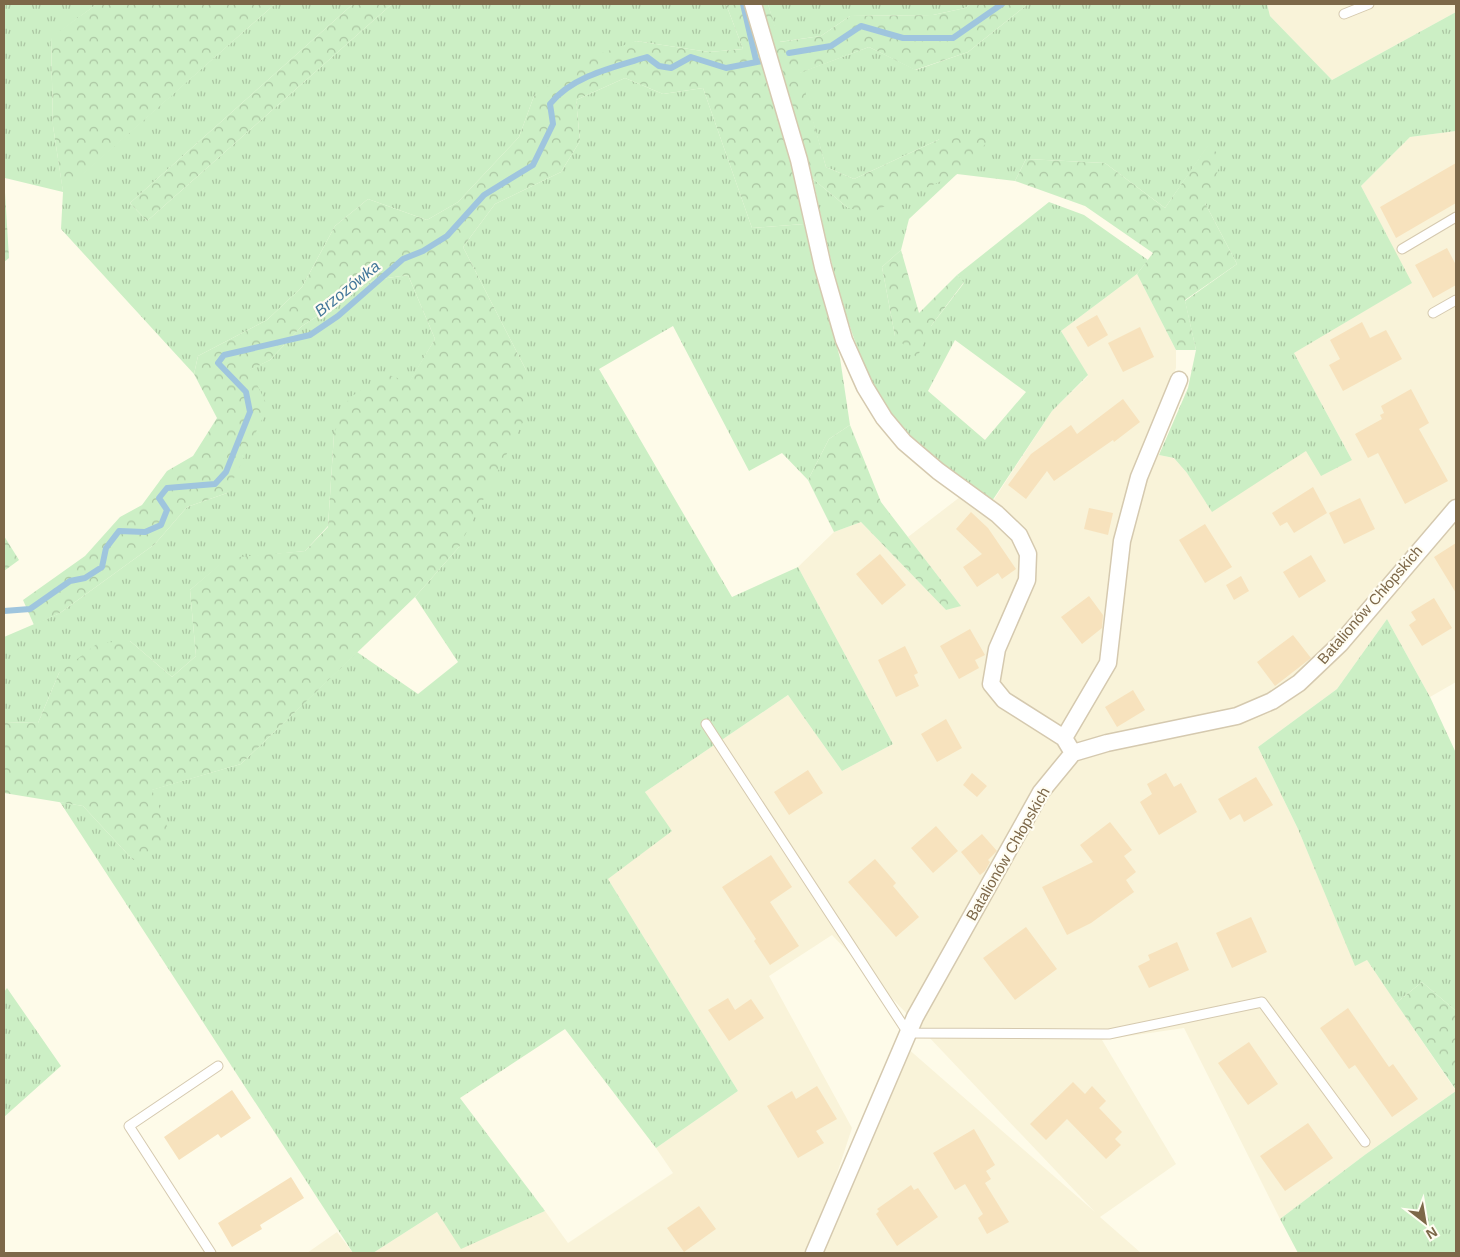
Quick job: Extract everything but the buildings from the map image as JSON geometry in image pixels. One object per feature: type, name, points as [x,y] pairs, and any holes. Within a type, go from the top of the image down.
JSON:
[{"type":"street","points":[[753,4],[799,160],[823,267],[844,340],[865,387],[884,418],[904,442],[938,471],[997,514],[1019,535],[1028,554],[1027,580],[998,649],[991,684],[1004,700],[1064,738],[1073,752]]},
{"type":"street","points":[[1064,738],[1108,663],[1122,540],[1139,477],[1178,380]]},
{"type":"street","name":"Batalionów Chłopskich","points":[[814,1253],[914,1017],[1041,792],[1073,752],[1107,742],[1237,716],[1272,701],[1299,683],[1340,644],[1456,508]]},
{"type":"lane","points":[[1344,14],[1369,4]]},
{"type":"lane","points":[[1402,249],[1456,217]]},
{"type":"lane","points":[[1433,313],[1456,300]]},
{"type":"lane","points":[[706,724],[908,1033],[1109,1034],[1262,1002],[1365,1142]]},
{"type":"lane","points":[[211,1253],[129,1126],[218,1066]]},
{"type":"shaded area","points":[[1267,4],[1456,4],[1456,12],[1332,80],[1270,16]]},
{"type":"shaded area","points":[[1456,131],[1456,682],[1430,697],[1387,619],[1337,689],[1258,747],[1298,829],[1355,965],[1367,960],[1456,1091],[1366,1154],[1280,1219],[1184,1028],[1102,1040],[1176,1164],[1100,1217],[1141,1253],[816,1253],[906,1047],[1095,1212],[832,935],[769,976],[852,1128],[824,1213],[806,1253],[373,1253],[437,1212],[461,1248],[545,1211],[568,1243],[673,1173],[656,1148],[738,1091],[608,879],[671,831],[645,792],[788,695],[842,771],[893,744],[798,567],[834,532],[861,522],[946,610],[960,605],[908,537],[960,497],[993,501],[1052,411],[1088,376],[1061,331],[1137,274],[1176,350],[1176,368],[1148,442],[1159,455],[1174,458],[1187,473],[1212,511],[1307,450],[1352,460],[1294,353],[1411,283],[1361,186],[1410,137]]},
{"type":"shaded area","points":[[337,1232],[353,1253],[307,1253]]},
{"type":"green space","points":[[4,4],[97,4],[51,38],[53,126],[63,191],[275,4],[353,4],[130,203],[147,221],[392,4],[726,4],[743,49],[709,52],[636,41],[534,96],[519,137],[458,202],[427,220],[368,199],[335,226],[302,287],[267,320],[198,356],[194,374],[61,229],[63,192],[5,178]]},
{"type":"green space","points":[[97,4],[275,4],[63,192],[53,126],[51,37]]},
{"type":"green space","points":[[353,4],[392,4],[147,221],[130,203]]},
{"type":"green space","points":[[726,4],[768,4],[780,42],[821,36],[850,16],[933,15],[965,8],[971,4],[1028,4],[968,52],[915,70],[869,47],[800,73],[826,167],[854,179],[940,139],[993,136],[957,174],[870,213],[848,208],[813,179],[801,207],[804,224],[752,228],[703,88],[663,94],[625,78],[576,100],[580,141],[561,172],[495,204],[463,247],[526,370],[523,422],[459,547],[415,597],[241,764],[152,790],[172,838],[133,860],[83,806],[4,793],[4,722],[38,723],[59,673],[98,643],[130,641],[172,677],[196,656],[190,590],[227,558],[305,551],[328,527],[334,434],[349,398],[386,374],[409,382],[435,339],[408,275],[374,280],[302,326],[270,360],[250,370],[268,407],[227,493],[187,507],[155,544],[60,613],[34,625],[23,600],[85,556],[120,517],[142,505],[167,471],[193,456],[217,418],[194,374],[198,356],[267,320],[302,287],[335,226],[368,199],[427,220],[458,202],[519,137],[534,96],[591,57],[636,41],[709,52],[743,49]]},
{"type":"green space","points":[[768,4],[971,4],[965,8],[933,15],[850,16],[821,36],[779,42]]},
{"type":"green space","points":[[1028,4],[1267,4],[1270,16],[1332,80],[1456,12],[1456,131],[1410,137],[1361,186],[1412,283],[1294,353],[1352,460],[1321,476],[1306,451],[1212,512],[1187,473],[1174,458],[1159,455],[1188,388],[1196,350],[1185,301],[1237,264],[1205,203],[1208,146],[1165,208],[1105,163],[1026,159],[1015,181],[957,174],[909,219],[901,250],[882,267],[895,336],[931,326],[964,283],[957,275],[1049,202],[1084,215],[1148,260],[1137,274],[1061,331],[1088,375],[1052,411],[992,501],[938,462],[901,429],[878,397],[854,340],[834,272],[813,179],[848,208],[940,139],[854,179],[826,167],[799,73],[869,47],[916,70],[968,52]],"holes":[[[955,340],[1026,392],[985,440],[928,391]]]},
{"type":"green space","points":[[625,78],[663,94],[703,88],[752,228],[804,224],[840,358],[850,425],[829,439],[808,480],[782,453],[749,471],[673,326],[599,369],[732,597],[798,567],[893,744],[842,771],[788,695],[645,792],[672,831],[608,879],[738,1091],[656,1148],[565,1029],[460,1098],[545,1211],[461,1249],[437,1212],[373,1253],[353,1253],[60,802],[83,806],[133,860],[151,790],[241,764],[357,652],[418,694],[458,662],[415,597],[459,547],[526,370],[463,247],[495,204],[561,172],[580,141],[576,100]]},
{"type":"green space","points":[[1208,145],[1223,158],[1205,203],[1237,264],[1185,300],[1196,350],[1176,350],[1137,274],[1153,253],[1085,206],[1015,181],[1026,159],[1105,163],[1165,208]]},
{"type":"green space","points":[[4,176],[9,258],[4,262]]},
{"type":"green space","points":[[901,250],[919,313],[957,275],[964,282],[931,326],[917,358],[895,336],[882,267]]},
{"type":"green space","points":[[408,275],[435,339],[409,383],[334,434],[328,526],[305,551],[227,559],[190,590],[196,656],[172,677],[130,641],[59,673],[38,723],[4,722],[4,637],[60,613],[155,544],[187,507],[227,493],[249,370],[270,360],[302,326],[374,280]]},
{"type":"green space","points":[[850,425],[881,502],[961,606],[946,610],[861,522],[834,532],[808,480],[829,439]]},
{"type":"green space","points":[[4,536],[19,560],[4,571]]},
{"type":"green space","points":[[1387,619],[1430,697],[1456,753],[1456,1011],[1422,982],[1396,1003],[1367,960],[1355,966],[1298,829],[1258,747],[1337,689]]},
{"type":"green space","points":[[1422,982],[1456,1011],[1456,1090],[1396,1003]]},
{"type":"green space","points":[[7,988],[61,1066],[4,1117],[4,992]]},
{"type":"green space","points":[[1456,1091],[1456,1253],[1298,1253],[1280,1219],[1366,1154]]},
{"type":"waterway","points":[[743,4],[756,60]]},
{"type":"waterway","name":"Brzozówka","points":[[789,53],[831,46],[861,26],[903,38],[953,38],[1002,4]]},
{"type":"waterway","name":"Brzozówka","points":[[4,611],[30,609],[70,581],[85,578],[102,567],[106,548],[119,531],[145,532],[161,525],[167,510],[159,498],[167,488],[215,484],[226,472],[250,412],[246,392],[218,363],[224,355],[310,335],[338,316],[403,259],[423,251],[447,236],[484,195],[533,165],[553,124],[550,104],[570,86],[594,74],[647,57],[659,66],[671,68],[691,57],[726,68],[762,61]]}]
